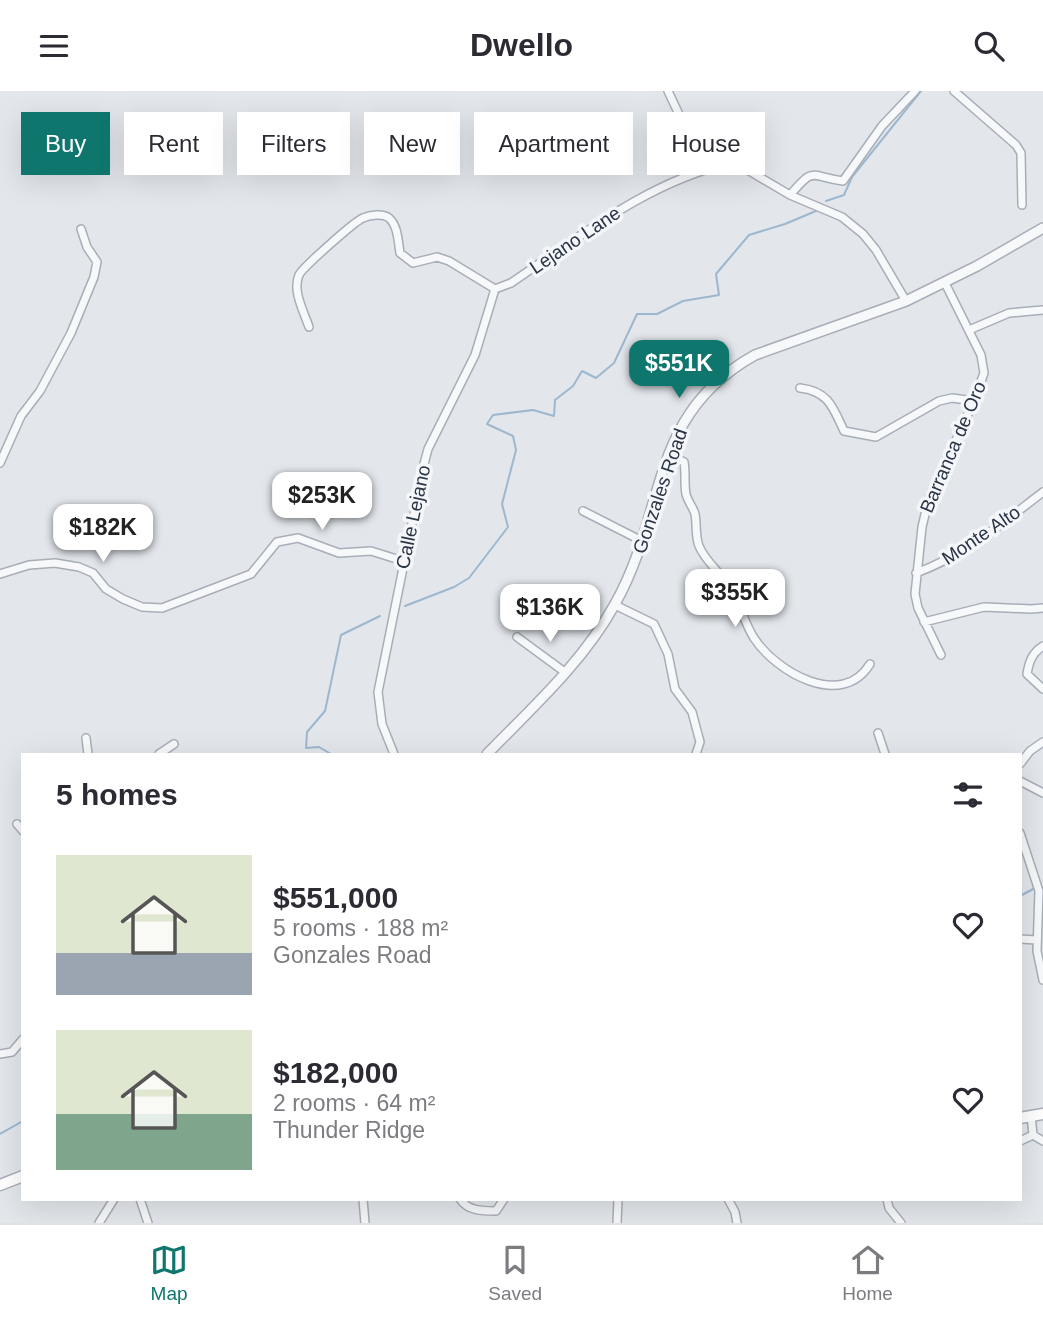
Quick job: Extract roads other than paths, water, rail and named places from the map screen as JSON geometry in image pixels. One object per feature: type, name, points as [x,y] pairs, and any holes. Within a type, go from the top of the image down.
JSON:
[{"type":"main road","points":[[1026,1117],[1043,1114]]},
{"type":"main road","points":[[0,1185],[21,1177]]},
{"type":"street","points":[[668,91],[678,112]]},
{"type":"street","points":[[790,195],[807,175],[814,173],[843,181],[882,126],[915,91]]},
{"type":"street","points":[[954,91],[1016,145],[1021,153],[1022,205]]},
{"type":"street","name":"Lejano Lane","points":[[495,289],[511,283],[639,198],[689,175]]},
{"type":"street","name":"Lejano Lane","points":[[756,175],[790,195],[842,216],[863,234],[880,255],[906,301]]},
{"type":"street","points":[[309,327],[297,294],[299,275],[311,261],[362,218],[383,214],[390,219],[396,228],[400,253],[413,263],[437,257],[449,261],[495,289]]},
{"type":"street","name":"Gonzales Road","points":[[488,753],[566,673],[600,631],[630,574],[678,429],[709,389],[738,365],[765,351],[906,301],[945,283],[1043,228]]},
{"type":"street","points":[[0,463],[21,416],[40,391],[71,333],[94,277],[97,262],[87,247],[81,229]]},
{"type":"street","name":"Barranca de Oro","points":[[941,656],[924,622],[915,594],[916,573],[926,507],[974,401],[982,380],[984,364],[945,283]]},
{"type":"street","name":"Calle Lejano","points":[[394,753],[382,724],[378,692],[403,561],[428,449],[475,355],[495,289]]},
{"type":"street","points":[[969,330],[1009,313],[1043,310]]},
{"type":"street","points":[[800,388],[813,390],[825,397],[844,431],[876,437],[939,401],[953,398],[974,401]]},
{"type":"street","points":[[668,454],[684,463],[684,484],[687,499],[695,513],[698,544],[705,558],[737,599],[754,638],[762,647],[790,672],[801,678],[837,686],[856,679],[870,664]]},
{"type":"street","name":"Monte Alto","points":[[916,573],[947,562],[984,538],[1043,492]]},
{"type":"street","points":[[583,511],[642,541]]},
{"type":"street","points":[[0,573],[29,565],[55,563],[79,567],[93,573],[106,589],[123,599],[142,607],[162,608],[251,574],[277,542],[298,538],[339,553],[371,551],[403,561]]},
{"type":"street","points":[[615,605],[654,624],[668,654],[675,689],[692,712],[701,742],[696,753]]},
{"type":"street","points":[[924,622],[984,607],[1043,608]]},
{"type":"street","points":[[517,637],[566,673]]},
{"type":"street","points":[[1043,646],[1029,661],[1027,674],[1043,689]]},
{"type":"street","points":[[878,733],[885,753]]},
{"type":"street","points":[[86,738],[88,753]]},
{"type":"street","points":[[1022,761],[1030,751],[1043,742]]},
{"type":"street","points":[[160,753],[174,744]]},
{"type":"street","points":[[1022,783],[1043,793]]},
{"type":"street","points":[[1022,839],[1039,891],[1037,940],[1038,962],[1043,980]]},
{"type":"street","points":[[1022,939],[1037,940]]},
{"type":"street","points":[[0,1054],[12,1052],[21,1041]]},
{"type":"street","points":[[1026,1117],[1033,1135],[1043,1140]]},
{"type":"street","points":[[1022,1140],[1033,1135]]},
{"type":"street","points":[[99,1223],[113,1201]]},
{"type":"street","points":[[141,1201],[148,1223]]},
{"type":"street","points":[[363,1201],[365,1223]]},
{"type":"street","points":[[461,1201],[464,1205],[480,1211],[496,1211],[503,1201]]},
{"type":"street","points":[[617,1223],[618,1201]]},
{"type":"street","points":[[729,1201],[737,1223]]},
{"type":"street","points":[[887,1201],[889,1208],[901,1223]]},
{"type":"waterway","points":[[826,201],[844,195],[852,177],[921,91]]},
{"type":"waterway","points":[[405,606],[454,587],[469,578],[508,527],[502,504],[516,450],[513,436],[487,424],[493,415],[533,410],[554,416],[555,400],[573,386],[582,371],[596,378],[614,363],[637,314],[657,314],[683,301],[719,295],[716,274],[749,235],[816,211]]},
{"type":"waterway","points":[[329,753],[319,747],[306,748],[307,732],[325,711],[341,635],[380,616]]},
{"type":"waterway","points":[[1022,895],[1035,888]]},
{"type":"waterway","points":[[0,1134],[21,1122]]}]
